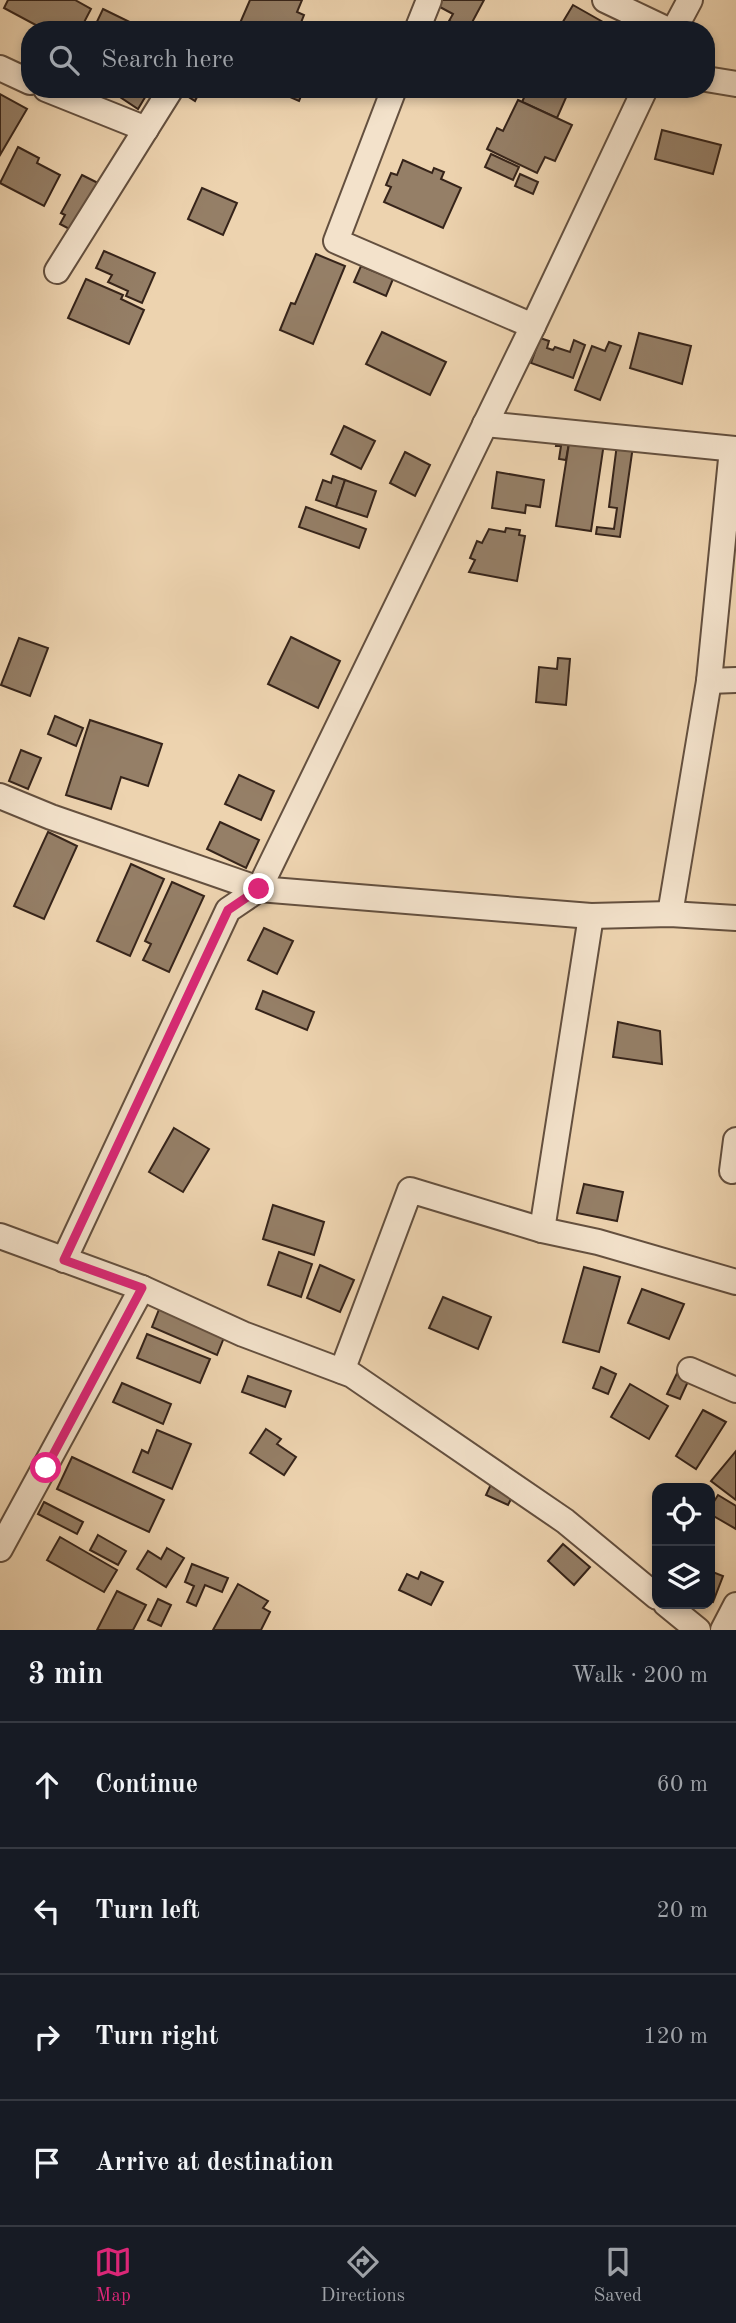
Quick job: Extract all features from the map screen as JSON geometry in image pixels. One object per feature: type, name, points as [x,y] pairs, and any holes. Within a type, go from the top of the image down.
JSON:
[{"type":"street","points":[[421,21],[429,0]]},
{"type":"street","points":[[605,0],[649,21]]},
{"type":"street","points":[[679,21],[691,0]]},
{"type":"street","points":[[0,68],[21,78]]},
{"type":"street","points":[[715,80],[736,84]]},
{"type":"street","points":[[68,98],[146,129]]},
{"type":"street","points":[[57,271],[165,98]]},
{"type":"street","points":[[391,98],[336,241],[533,326]]},
{"type":"street","points":[[64,1260],[228,910],[259,889],[641,98]]},
{"type":"street","points":[[485,424],[734,449],[709,681],[670,914]]},
{"type":"street","points":[[709,681],[736,680]]},
{"type":"street","points":[[0,796],[51,817],[259,889],[591,916],[670,914],[736,918]]},
{"type":"street","points":[[542,1230],[591,916]]},
{"type":"street","points":[[732,1171],[736,1140]]},
{"type":"street","points":[[342,1371],[410,1190],[542,1230],[598,1242],[736,1282]]},
{"type":"street","points":[[0,1236],[142,1288],[243,1334],[352,1375],[565,1521],[652,1593]]},
{"type":"street","points":[[0,1549],[142,1288]]},
{"type":"street","points":[[690,1370],[736,1390]]},
{"type":"street","points":[[723,1630],[736,1605]]},
{"type":"building","points":[[8,0],[75,0],[91,9],[85,21],[28,21],[4,8]]},
{"type":"building","points":[[250,0],[302,0],[297,12],[304,15],[302,21],[241,21]]},
{"type":"building","points":[[441,0],[484,0],[473,21],[449,21],[453,14],[438,6]]},
{"type":"building","points":[[573,5],[601,21],[563,21]]},
{"type":"building","points":[[103,9],[128,21],[97,21]]},
{"type":"building","points":[[0,94],[27,109],[0,155]]},
{"type":"building","points":[[122,98],[145,98],[138,109]]},
{"type":"building","points":[[524,98],[566,98],[557,118],[522,102]]},
{"type":"building","points":[[518,100],[572,125],[555,161],[545,157],[537,173],[487,149],[497,128],[503,131]]},
{"type":"building","points":[[662,130],[721,145],[713,174],[655,159]]},
{"type":"building","points":[[18,147],[39,158],[37,163],[60,175],[44,206],[0,183]]},
{"type":"building","points":[[491,154],[519,167],[513,180],[485,167]]},
{"type":"building","points":[[403,160],[432,173],[434,168],[444,172],[441,179],[461,188],[443,228],[384,202],[391,187],[386,185],[391,173],[397,175]]},
{"type":"building","points":[[520,174],[538,182],[533,194],[515,186]]},
{"type":"building","points":[[82,175],[98,183],[73,231],[60,224],[65,215],[61,213]]},
{"type":"building","points":[[202,188],[237,203],[223,235],[188,219]]},
{"type":"building","points":[[104,251],[155,273],[142,303],[126,296],[128,291],[108,282],[112,275],[96,268]]},
{"type":"building","points":[[316,254],[345,266],[313,344],[280,330],[291,303],[295,304]]},
{"type":"building","points":[[361,266],[393,279],[386,296],[354,282]]},
{"type":"building","points":[[86,279],[123,295],[121,299],[144,310],[129,344],[68,318]]},
{"type":"building","points":[[382,332],[446,362],[430,395],[366,364]]},
{"type":"building","points":[[639,333],[691,346],[682,384],[630,368]]},
{"type":"building","points":[[540,338],[549,341],[547,348],[553,350],[555,347],[570,352],[574,340],[585,345],[573,378],[531,363]]},
{"type":"building","points":[[609,342],[621,346],[600,400],[575,390],[592,346],[605,351]]},
{"type":"building","points":[[344,426],[375,441],[361,469],[331,454]]},
{"type":"building","points":[[558,435],[570,437],[566,460],[559,459],[561,446],[556,446]]},
{"type":"building","points":[[570,437],[604,443],[591,531],[556,526]]},
{"type":"building","points":[[617,444],[633,446],[620,537],[596,534],[597,527],[614,529],[617,508],[609,507]]},
{"type":"building","points":[[405,452],[430,465],[415,496],[390,483]]},
{"type":"building","points":[[497,472],[544,480],[540,507],[526,505],[525,513],[492,508]]},
{"type":"building","points":[[333,476],[345,480],[336,507],[316,500],[323,480],[331,483]]},
{"type":"building","points":[[345,480],[376,491],[367,517],[336,507]]},
{"type":"building","points":[[306,507],[366,529],[359,548],[299,527]]},
{"type":"building","points":[[506,528],[520,530],[519,535],[525,536],[517,581],[469,572],[475,560],[470,558],[477,541],[482,543],[489,529],[505,532]]},
{"type":"building","points":[[291,637],[340,661],[318,708],[268,684]]},
{"type":"building","points":[[19,638],[48,648],[30,696],[1,685]]},
{"type":"building","points":[[558,658],[570,659],[566,705],[536,702],[539,667],[557,669]]},
{"type":"building","points":[[55,716],[83,728],[76,746],[48,734]]},
{"type":"building","points":[[90,720],[162,744],[148,786],[121,777],[111,809],[66,795]]},
{"type":"building","points":[[21,750],[41,758],[28,789],[9,781]]},
{"type":"building","points":[[239,775],[274,791],[261,820],[225,804]]},
{"type":"building","points":[[220,822],[259,840],[246,868],[207,849]]},
{"type":"building","points":[[48,832],[77,846],[44,919],[14,906]]},
{"type":"building","points":[[131,864],[164,879],[130,956],[97,941]]},
{"type":"building","points":[[172,882],[204,896],[169,972],[143,960],[151,944],[145,941]]},
{"type":"building","points":[[264,928],[293,941],[277,974],[248,960]]},
{"type":"building","points":[[263,991],[314,1012],[307,1030],[256,1009]]},
{"type":"building","points":[[618,1022],[660,1031],[662,1064],[613,1057]]},
{"type":"building","points":[[174,1128],[209,1149],[183,1192],[149,1172]]},
{"type":"building","points":[[584,1184],[623,1192],[617,1221],[577,1213]]},
{"type":"building","points":[[273,1205],[324,1222],[314,1255],[263,1239]]},
{"type":"building","points":[[279,1252],[312,1264],[301,1297],[268,1285]]},
{"type":"building","points":[[320,1265],[354,1280],[340,1312],[307,1298]]},
{"type":"building","points":[[584,1267],[620,1277],[599,1352],[563,1342]]},
{"type":"building","points":[[642,1289],[684,1304],[669,1339],[628,1323]]},
{"type":"building","points":[[443,1297],[491,1317],[478,1349],[429,1328]]},
{"type":"building","points":[[160,1307],[225,1335],[217,1355],[152,1327]]},
{"type":"building","points":[[147,1334],[210,1359],[200,1383],[137,1358]]},
{"type":"building","points":[[601,1367],[616,1374],[608,1394],[593,1388]]},
{"type":"building","points":[[679,1369],[691,1375],[680,1399],[667,1394]]},
{"type":"building","points":[[248,1376],[291,1391],[285,1407],[242,1392]]},
{"type":"building","points":[[122,1383],[171,1404],[163,1424],[113,1402]]},
{"type":"building","points":[[630,1384],[668,1406],[649,1439],[611,1417]]},
{"type":"building","points":[[703,1410],[726,1422],[696,1469],[676,1456]]},
{"type":"building","points":[[266,1429],[281,1439],[277,1444],[296,1457],[284,1475],[250,1453]]},
{"type":"building","points":[[157,1430],[191,1444],[172,1489],[133,1472],[142,1450],[148,1453]]},
{"type":"building","points":[[736,1451],[736,1500],[711,1481]]},
{"type":"building","points":[[72,1457],[164,1500],[149,1532],[57,1489]]},
{"type":"building","points":[[492,1482],[514,1493],[508,1505],[486,1495]]},
{"type":"building","points":[[718,1495],[736,1506],[736,1529],[715,1517],[715,1500]]},
{"type":"building","points":[[44,1502],[83,1522],[77,1534],[38,1514]]},
{"type":"building","points":[[98,1535],[126,1551],[118,1565],[90,1550]]},
{"type":"building","points":[[60,1537],[117,1570],[104,1592],[47,1560]]},
{"type":"building","points":[[563,1544],[590,1567],[574,1585],[548,1561]]},
{"type":"building","points":[[167,1548],[184,1558],[166,1587],[137,1569],[148,1551],[161,1559]]},
{"type":"building","points":[[192,1564],[228,1578],[222,1592],[205,1585],[196,1606],[187,1602],[194,1586],[185,1582]]},
{"type":"building","points":[[421,1572],[443,1582],[431,1605],[399,1590],[407,1574],[418,1579]]},
{"type":"building","points":[[715,1573],[723,1576],[715,1597]]},
{"type":"building","points":[[238,1584],[268,1601],[263,1608],[270,1612],[261,1630],[213,1630]]},
{"type":"building","points":[[117,1591],[146,1605],[133,1630],[97,1630]]},
{"type":"building","points":[[158,1599],[171,1605],[161,1626],[148,1620]]},
{"type":"route","points":[[46,1468],[142,1288],[64,1260],[228,910],[259,889]]}]
